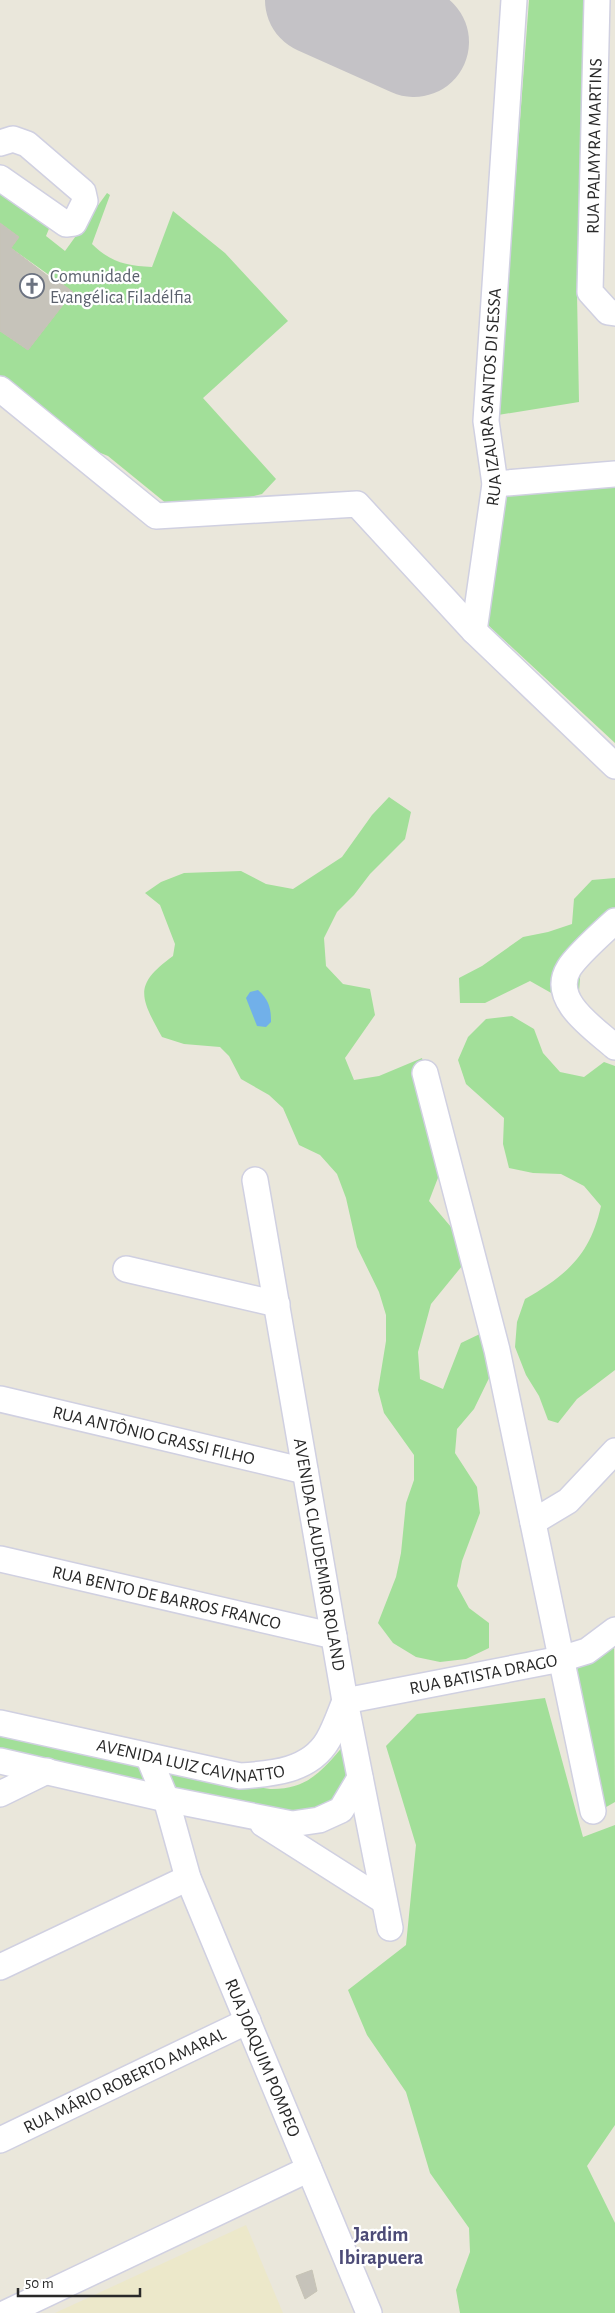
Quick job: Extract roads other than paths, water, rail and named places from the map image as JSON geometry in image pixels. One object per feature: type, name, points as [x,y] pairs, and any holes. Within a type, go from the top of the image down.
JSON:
[{"type":"street","name":"RUA IZAURA SANTOS DI SESSA","points":[[474,631],[495,484],[486,421],[514,0]]},
{"type":"street","name":"RUA PALMYRA MARTINS","points":[[597,0],[590,292],[608,312],[615,314]]},
{"type":"street","points":[[0,143],[13,139],[27,144],[83,192],[85,202],[74,223],[66,224],[0,178]]},
{"type":"street","points":[[0,389],[156,516],[357,504],[474,631],[615,766]]},
{"type":"street","points":[[495,484],[615,474]]},
{"type":"street","points":[[615,921],[568,968],[563,988],[573,1008],[615,1048]]},
{"type":"street","points":[[425,1073],[497,1350],[593,1811]]},
{"type":"street","name":"AVENIDA CLAUDEMIRO ROLAND","points":[[255,1180],[345,1701],[390,1928]]},
{"type":"street","points":[[126,1269],[276,1304]]},
{"type":"street","name":"RUA ANTÔNIO GRASSI FILHO","points":[[0,1400],[305,1471]]},
{"type":"street","points":[[533,1522],[568,1501],[615,1452]]},
{"type":"street","name":"RUA BENTO DE BARROS FRANCO","points":[[0,1559],[334,1636]]},
{"type":"street","name":"RUA BATISTA DRAGO","points":[[345,1701],[561,1659],[587,1651],[614,1633]]},
{"type":"street","name":"AVENIDA LUIZ CAVINATTO","points":[[0,1723],[149,1758],[240,1776],[273,1774],[308,1762],[328,1741],[345,1701]]},
{"type":"street","name":"RUA JOAQUIM POMPEO","points":[[149,1758],[166,1799],[188,1878],[309,2169],[366,2312]]},
{"type":"street","points":[[0,1761],[166,1799],[292,1824],[319,1820],[341,1810],[360,1778]]},
{"type":"street","points":[[0,1794],[47,1771]]},
{"type":"street","points":[[250,1816],[384,1900]]},
{"type":"street","points":[[0,1967],[188,1878]]},
{"type":"street","name":"RUA MÁRIO ROBERTO AMARAL","points":[[0,2140],[248,2021]]},
{"type":"street","points":[[6,2313],[309,2169]]},
{"type":"water","points":[[258,990],[265,997],[270,1008],[271,1022],[266,1027],[257,1026],[246,998],[250,992]]},
{"type":"place","name":"Comunidade Evangélica Filadélfia","points":[[32,286]]},
{"type":"district","name":"Jardim Ibirapuera","points":[[381,2246]]}]
